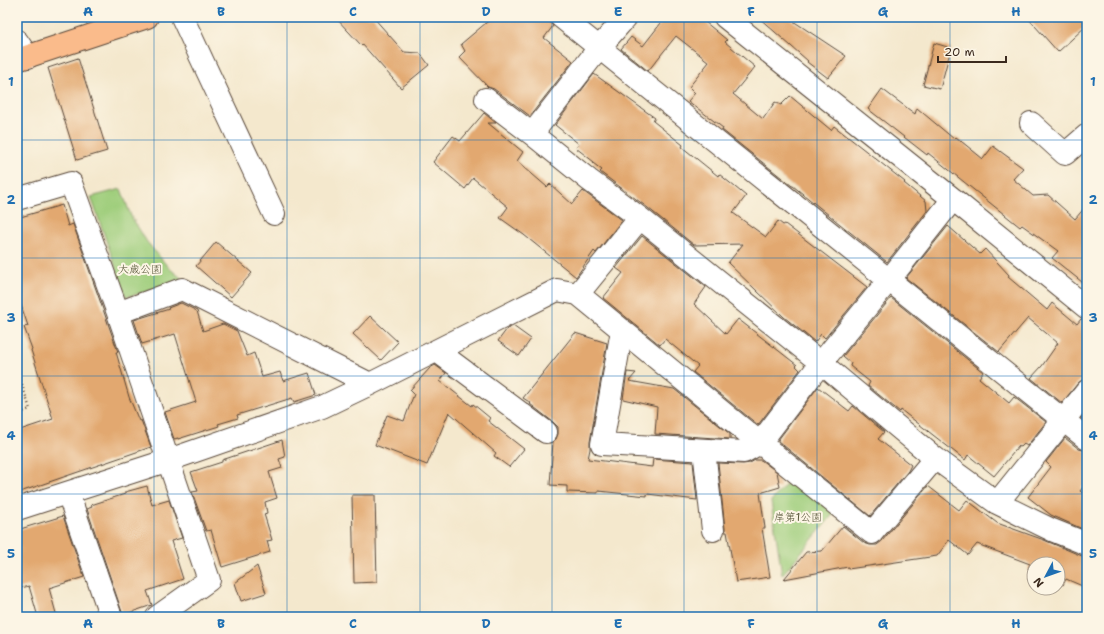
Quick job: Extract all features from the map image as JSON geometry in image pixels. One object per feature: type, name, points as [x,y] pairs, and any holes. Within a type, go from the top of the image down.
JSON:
[{"type":"main road","points":[[21,53],[147,17]]},
{"type":"street","points":[[182,17],[274,214]]},
{"type":"street","points":[[561,17],[1087,439]]},
{"type":"street","points":[[532,134],[599,48],[626,17]]},
{"type":"street","points":[[725,17],[1087,308]]},
{"type":"street","points":[[486,99],[640,218],[821,363],[935,458],[997,503],[1052,530],[1087,544]]},
{"type":"street","points":[[1031,124],[1065,154],[1083,144]]},
{"type":"street","points":[[17,199],[72,183],[209,580],[157,617]]},
{"type":"street","points":[[622,330],[602,444],[744,452],[760,443],[821,363],[953,199]]},
{"type":"street","points":[[578,294],[640,218]]},
{"type":"street","points":[[118,313],[182,289],[370,384]]},
{"type":"street","points":[[17,509],[168,460],[322,407],[557,290],[578,294],[872,533],[935,458]]},
{"type":"street","points":[[437,351],[546,432]]},
{"type":"street","points":[[997,503],[1087,391]]},
{"type":"street","points":[[704,450],[713,530]]},
{"type":"street","points":[[68,493],[111,617]]},
{"type":"path","points":[[17,369],[30,409],[17,414]]},
{"type":"green space","name":"大歳公園","points":[[121,189],[131,216],[147,242],[169,268],[181,278],[182,282],[126,297],[91,197]]},
{"type":"green space","name":"岸第1公園","points":[[791,479],[835,512],[782,575],[771,501]]},
{"type":"building","points":[[335,17],[373,17],[404,52],[420,53],[429,65],[401,88],[362,44],[361,45]]},
{"type":"building","points":[[493,17],[549,17],[553,26],[544,38],[573,61],[530,116],[494,89],[488,87],[459,57],[465,51],[461,44]]},
{"type":"building","points":[[653,17],[699,17],[727,40],[725,42],[755,67],[733,94],[763,119],[775,102],[781,105],[790,96],[831,130],[834,126],[905,182],[904,183],[926,201],[927,211],[887,262],[688,101],[695,93],[689,87],[709,62],[676,36],[648,71],[621,49],[631,37],[643,46],[661,23]]},
{"type":"building","points":[[758,17],[787,17],[846,56],[828,78],[807,62],[808,61]]},
{"type":"building","points":[[1027,17],[1087,17],[1087,25],[1058,52]]},
{"type":"building","points":[[934,43],[951,48],[940,89],[923,85]]},
{"type":"building","points":[[78,58],[107,151],[77,160],[48,68]]},
{"type":"building","points":[[594,74],[655,118],[653,121],[683,145],[682,147],[746,196],[733,213],[766,237],[778,221],[783,225],[785,224],[867,287],[825,338],[821,334],[815,342],[784,317],[728,263],[743,244],[694,245],[600,172],[602,170],[576,148],[579,144],[555,125]]},
{"type":"building","points":[[882,89],[915,114],[917,108],[954,139],[956,137],[983,159],[993,146],[1023,168],[1013,179],[1033,196],[1048,195],[1075,219],[1087,205],[1087,286],[1052,258],[1058,251],[1022,225],[1020,227],[928,153],[927,155],[868,109]]},
{"type":"building","points":[[484,113],[496,123],[488,123],[523,152],[517,161],[547,187],[550,184],[572,204],[583,191],[622,220],[596,253],[594,251],[576,277],[524,235],[500,218],[508,207],[473,178],[465,189],[433,162],[453,136],[460,141]]},
{"type":"building","points":[[62,205],[68,226],[73,224],[118,352],[116,352],[129,397],[139,421],[141,420],[151,447],[17,493],[17,431],[53,419],[24,327],[28,326],[17,293],[17,218]]},
{"type":"building","points":[[948,226],[980,254],[985,249],[1009,275],[1008,277],[1047,310],[1052,303],[1077,324],[1081,319],[1087,320],[1087,379],[1078,383],[1062,403],[1031,378],[1042,366],[1058,343],[1028,318],[999,352],[906,278]]},
{"type":"building","points":[[642,236],[706,287],[694,304],[726,334],[738,319],[797,365],[796,366],[800,370],[758,425],[693,372],[698,366],[665,339],[660,345],[603,298],[623,273],[616,268]]},
{"type":"building","points":[[216,242],[252,273],[231,297],[196,266]]},
{"type":"building","points":[[891,298],[983,372],[979,378],[1009,403],[1014,397],[1046,422],[1027,446],[1024,444],[1021,447],[1019,446],[994,476],[968,455],[965,460],[901,410],[900,412],[868,386],[870,382],[850,366],[851,363],[843,356]]},
{"type":"building","points":[[181,303],[197,311],[203,331],[223,324],[237,331],[247,356],[254,353],[262,377],[280,372],[283,381],[309,373],[316,395],[294,402],[292,398],[237,415],[238,418],[218,424],[219,426],[174,439],[165,412],[196,402],[175,334],[142,344],[134,320],[169,309],[168,308]]},
{"type":"building","points":[[370,316],[398,342],[381,360],[353,334]]},
{"type":"building","points":[[513,326],[531,339],[519,356],[498,341],[507,329]]},
{"type":"building","points":[[575,333],[607,343],[588,459],[652,467],[653,459],[693,462],[697,500],[647,494],[647,496],[598,491],[598,493],[567,492],[567,486],[550,485],[553,442],[558,434],[558,427],[530,404],[531,403],[523,398]]},
{"type":"building","points":[[435,365],[446,373],[440,381],[472,406],[473,404],[490,418],[488,421],[524,449],[509,467],[494,456],[496,453],[449,412],[427,465],[375,445],[387,415],[404,421],[414,394],[410,390],[430,368]]},
{"type":"building","points":[[627,372],[636,373],[629,381],[674,389],[730,434],[730,439],[655,434],[657,407],[623,399]]},
{"type":"building","points":[[818,387],[849,411],[853,406],[884,432],[878,439],[911,465],[908,471],[870,516],[778,441]]},
{"type":"building","points":[[1087,411],[1087,423],[1081,418]]},
{"type":"building","points":[[1065,438],[1079,449],[1087,451],[1087,482],[1080,491],[1087,497],[1087,531],[1051,515],[1028,497],[1051,467],[1046,462]]},
{"type":"building","points":[[282,440],[285,457],[279,459],[282,468],[269,472],[277,498],[265,502],[267,513],[264,514],[272,540],[267,541],[270,552],[222,567],[211,530],[206,531],[192,492],[198,491],[191,472]]},
{"type":"building","points":[[755,460],[761,460],[777,472],[780,487],[760,493],[765,528],[762,528],[770,577],[736,582],[727,532],[725,532],[718,463],[743,464],[750,463]]},
{"type":"building","points":[[147,486],[152,505],[169,500],[182,538],[171,541],[183,579],[147,591],[152,605],[123,615],[87,509],[92,507],[91,505],[125,494],[125,492]]},
{"type":"building","points":[[928,486],[959,510],[967,500],[997,523],[1082,556],[1087,556],[1087,588],[1066,579],[1066,556],[1026,556],[1026,562],[977,544],[968,555],[949,540],[937,556],[848,569],[848,567],[784,579],[806,552],[822,551],[843,526],[864,543],[877,545]]},
{"type":"building","points":[[352,495],[375,495],[377,582],[354,583]]},
{"type":"building","points":[[63,516],[84,577],[49,588],[57,617],[38,617],[29,586],[17,589],[17,530]]},
{"type":"building","points":[[257,566],[266,593],[241,601],[235,583]]}]
